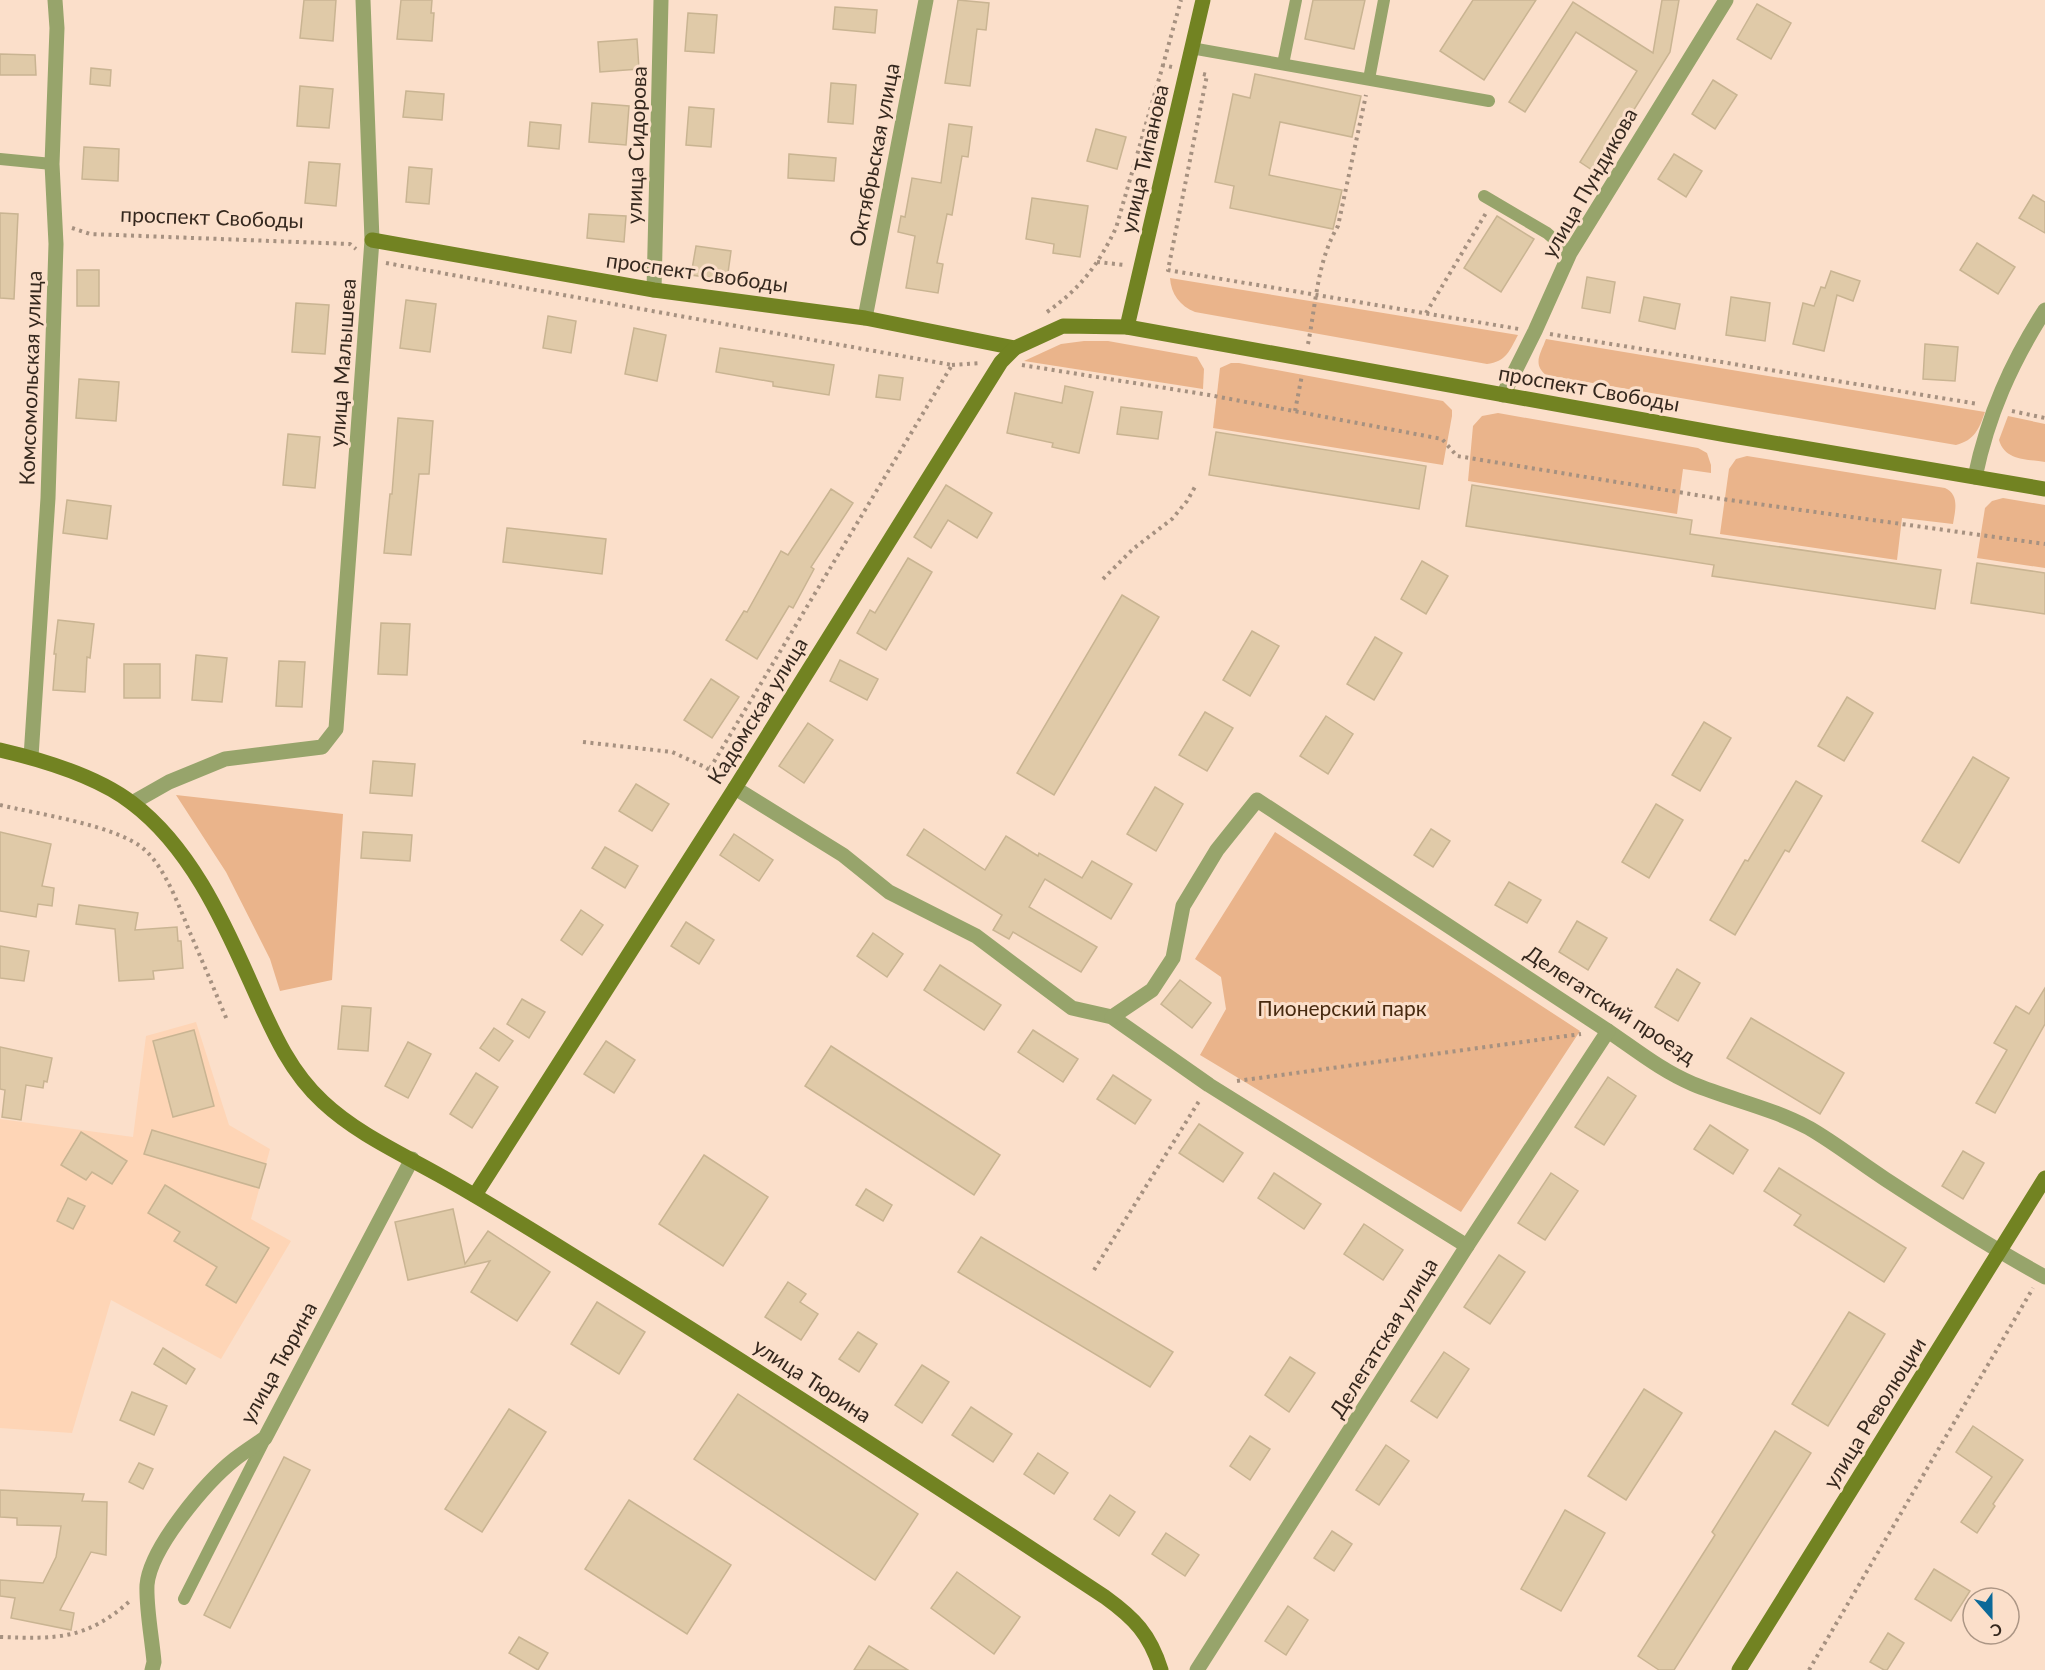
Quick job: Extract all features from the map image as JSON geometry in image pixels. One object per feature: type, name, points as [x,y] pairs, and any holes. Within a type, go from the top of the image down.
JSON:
[{"type":"street","name":"Комсомольская улица","points":[[31,757],[48,498],[56,244],[52,164],[56,52],[55,0]]},
{"type":"street","name":"улица Малышева","points":[[132,803],[169,782],[225,759],[322,747],[336,729],[372,240],[363,0]]},
{"type":"street","name":"улица Сидорова","points":[[654,290],[662,0]]},
{"type":"street","name":"Октябрьская улица","points":[[866,318],[926,0]]},
{"type":"street","name":"улица Типанова","points":[[1127,327],[1203,0]]},
{"type":"street","name":"улица Пундикова","points":[[1503,395],[1535,332],[1570,253],[1726,0]]},
{"type":"street","name":"проспект Свободы","points":[[372,240],[654,290],[866,318],[1015,348]]},
{"type":"street","points":[[1975,477],[1983,440],[1994,407],[2011,367],[2045,310]]},
{"type":"street","name":"Кадомская улица","points":[[475,1195],[735,788],[1001,362],[1015,348],[1063,326],[1127,327]]},
{"type":"street","name":"проспект Свободы","points":[[1127,327],[2045,489]]},
{"type":"street","name":"улица Тюрина","points":[[0,750],[31,757],[98,783],[132,803],[162,831],[190,867],[239,957],[285,1056],[301,1080],[336,1113],[365,1133],[475,1195],[694,1330],[1105,1597],[1140,1626],[1151,1642],[1161,1670]]},
{"type":"street","points":[[735,788],[843,855],[889,892],[976,936],[1072,1008],[1112,1017],[1209,1085],[1467,1246]]},
{"type":"street","name":"Делегатский проезд","points":[[1112,1017],[1152,990],[1173,958],[1183,906],[1217,850],[1257,800],[1608,1030],[1662,1068],[1692,1084],[1773,1111],[1807,1127],[1948,1220],[2043,1276]]},
{"type":"street","name":"Делегатская улица","points":[[1197,1670],[1467,1246],[1608,1030]]},
{"type":"street","name":"улица Тюрина","points":[[152,1670],[154,1662],[147,1586],[150,1567],[165,1540],[199,1495],[234,1460],[265,1438],[412,1159]]},
{"type":"street","name":"улица Революции","points":[[1739,1670],[2045,1178]]},
{"type":"lane","points":[[1283,64],[1296,0]]},
{"type":"lane","points":[[1369,79],[1384,0]]},
{"type":"lane","points":[[1191,48],[1489,101]]},
{"type":"lane","points":[[0,159],[52,164]]},
{"type":"lane","points":[[1488,198],[1547,233],[1570,253]]},
{"type":"lane","points":[[184,1599],[265,1438]]},
{"type":"path","points":[[1046,313],[1069,296],[1085,279],[1116,228],[1181,0]]},
{"type":"path","points":[[1163,65],[1207,75],[1168,270],[1994,407],[2045,418]]},
{"type":"path","points":[[1317,294],[1320,271],[1332,236],[1338,226],[1369,79]]},
{"type":"path","points":[[1426,313],[1488,198]]},
{"type":"path","name":"проспект Свободы","points":[[55,210],[72,229],[90,234],[350,244],[371,259]]},
{"type":"path","points":[[371,259],[952,365],[1001,362],[1209,395],[1442,439],[1456,456],[1715,498],[2045,544]]},
{"type":"path","points":[[709,770],[952,365],[958,360]]},
{"type":"path","points":[[1103,579],[1133,549],[1173,519],[1196,485]]},
{"type":"path","points":[[583,742],[672,752],[709,770],[735,788]]},
{"type":"path","points":[[0,805],[100,828],[144,850],[159,868],[176,900],[227,1020]]},
{"type":"path","points":[[1094,1270],[1209,1085],[1608,1030]]},
{"type":"path","points":[[1809,1670],[2043,1276]]},
{"type":"path","points":[[0,1637],[47,1639],[77,1634],[121,1609],[147,1586]]},
{"type":"shaded area","points":[[196,1022],[229,1125],[270,1149],[251,1219],[291,1241],[221,1359],[111,1300],[72,1433],[0,1428],[0,1119],[133,1137],[146,1036]]},
{"type":"green space","points":[[1170,278],[1518,335],[1503,358],[1487,364],[1195,312],[1177,299]]},
{"type":"green space","points":[[1546,339],[1985,412],[1981,424],[1972,437],[1956,445],[1546,375],[1539,367],[1539,362]]},
{"type":"green space","points":[[1108,341],[1197,357],[1204,369],[1203,389],[1024,361],[1061,344]]},
{"type":"green space","points":[[1231,363],[1443,401],[1452,410],[1452,416],[1443,465],[1213,428],[1220,368]]},
{"type":"green space","points":[[1498,413],[1698,448],[1707,453],[1711,473],[1683,469],[1677,514],[1468,481],[1473,426],[1482,416]]},
{"type":"green space","points":[[2008,416],[2045,424],[2045,462],[2017,458],[2006,452],[1999,440]]},
{"type":"green space","points":[[1747,456],[1945,488],[1955,499],[1953,524],[1902,518],[1897,560],[1720,534],[1729,469],[1736,459]]},
{"type":"green space","points":[[2003,498],[2045,505],[2045,568],[1977,558],[1985,508],[1992,501]]},
{"type":"green space","points":[[176,795],[343,814],[332,980],[280,991],[270,959],[226,872]]},
{"type":"green space","name":"Пионерский парк","points":[[1275,832],[1580,1031],[1461,1212],[1200,1055],[1226,1009],[1221,977],[1195,959]]},
{"type":"building","points":[[304,0],[336,0],[333,41],[300,38]]},
{"type":"building","points":[[401,0],[432,0],[431,13],[434,13],[432,41],[397,39]]},
{"type":"building","points":[[958,0],[989,3],[986,30],[977,29],[970,86],[945,83]]},
{"type":"building","points":[[1313,0],[1365,0],[1354,49],[1305,39]]},
{"type":"building","points":[[1473,0],[1536,0],[1484,80],[1440,51]]},
{"type":"building","points":[[1662,0],[1679,0],[1670,52],[1595,172],[1580,162],[1637,71],[1576,32],[1525,112],[1509,102],[1573,2],[1653,53]]},
{"type":"building","points":[[1757,4],[1791,23],[1771,59],[1737,39]]},
{"type":"building","points":[[835,7],[877,10],[875,33],[833,29]]},
{"type":"building","points":[[688,13],[717,15],[714,53],[685,51]]},
{"type":"building","points":[[637,39],[639,69],[600,72],[598,42]]},
{"type":"building","points":[[0,54],[35,55],[36,75],[0,75]]},
{"type":"building","points":[[91,68],[111,70],[110,86],[90,84]]},
{"type":"building","points":[[1255,74],[1361,96],[1352,137],[1280,122],[1269,175],[1342,190],[1333,229],[1230,208],[1234,186],[1215,182],[1233,94],[1250,98]]},
{"type":"building","points":[[1713,80],[1737,95],[1715,129],[1692,114]]},
{"type":"building","points":[[831,83],[856,85],[853,124],[828,122]]},
{"type":"building","points":[[300,86],[333,89],[329,128],[297,126]]},
{"type":"building","points":[[406,91],[444,94],[442,120],[403,117]]},
{"type":"building","points":[[592,103],[629,106],[626,145],[589,142]]},
{"type":"building","points":[[689,107],[714,109],[711,147],[686,145]]},
{"type":"building","points":[[530,122],[561,125],[559,149],[528,146]]},
{"type":"building","points":[[949,124],[972,127],[968,157],[962,156],[952,215],[947,214],[937,263],[943,264],[938,293],[906,288],[915,236],[898,232],[901,216],[905,217],[912,178],[941,183]]},
{"type":"building","points":[[1096,129],[1126,137],[1117,169],[1087,161]]},
{"type":"building","points":[[84,147],[119,149],[118,181],[82,179]]},
{"type":"building","points":[[789,154],[836,158],[834,181],[788,178]]},
{"type":"building","points":[[1674,154],[1702,171],[1686,197],[1658,179]]},
{"type":"building","points":[[309,162],[340,164],[336,206],[305,203]]},
{"type":"building","points":[[409,167],[432,169],[429,204],[406,202]]},
{"type":"building","points":[[2033,195],[2045,202],[2045,233],[2019,218]]},
{"type":"building","points":[[1032,198],[1088,206],[1080,257],[1053,253],[1054,244],[1026,239]]},
{"type":"building","points":[[0,213],[18,214],[14,299],[0,298]]},
{"type":"building","points":[[589,214],[626,216],[624,242],[587,238]]},
{"type":"building","points":[[1497,216],[1534,239],[1501,292],[1464,268]]},
{"type":"building","points":[[1977,243],[2015,267],[1998,294],[1960,270]]},
{"type":"building","points":[[696,246],[731,251],[727,280],[691,275]]},
{"type":"building","points":[[77,270],[99,270],[99,306],[77,306]]},
{"type":"building","points":[[1831,271],[1860,281],[1853,301],[1837,295],[1824,351],[1793,344],[1803,303],[1814,306],[1821,287],[1825,288]]},
{"type":"building","points":[[1587,277],[1615,282],[1610,313],[1582,308]]},
{"type":"building","points":[[1644,297],[1680,304],[1675,329],[1639,321]]},
{"type":"building","points":[[1731,297],[1770,303],[1765,341],[1726,335]]},
{"type":"building","points":[[406,300],[436,304],[430,352],[400,348]]},
{"type":"building","points":[[296,303],[329,305],[325,354],[292,352]]},
{"type":"building","points":[[548,316],[576,321],[571,353],[543,348]]},
{"type":"building","points":[[634,328],[666,335],[657,381],[625,374]]},
{"type":"building","points":[[1925,344],[1958,347],[1955,381],[1923,379]]},
{"type":"building","points":[[720,348],[834,365],[829,395],[773,386],[773,382],[716,372]]},
{"type":"building","points":[[879,375],[903,378],[900,400],[876,397]]},
{"type":"building","points":[[79,379],[119,382],[116,421],[76,418]]},
{"type":"building","points":[[1065,386],[1093,392],[1079,453],[1052,447],[1053,443],[1007,433],[1015,393],[1062,403]]},
{"type":"building","points":[[1121,407],[1162,412],[1158,439],[1117,434]]},
{"type":"building","points":[[398,418],[433,421],[429,474],[419,474],[411,555],[384,553],[390,494],[392,494]]},
{"type":"building","points":[[1216,432],[1426,466],[1419,509],[1209,475]]},
{"type":"building","points":[[288,434],[320,437],[315,488],[283,485]]},
{"type":"building","points":[[946,485],[992,513],[977,538],[948,520],[931,548],[914,537]]},
{"type":"building","points":[[1472,485],[1692,520],[1690,534],[1941,570],[1935,609],[1712,576],[1714,565],[1466,526]]},
{"type":"building","points":[[831,489],[853,503],[811,567],[814,569],[793,608],[789,606],[757,659],[726,640],[744,611],[747,612],[781,551],[788,555]]},
{"type":"building","points":[[67,500],[111,506],[107,539],[63,533]]},
{"type":"building","points":[[507,528],[606,539],[602,574],[503,562]]},
{"type":"building","points":[[908,558],[932,572],[886,650],[857,633],[870,610],[875,613]]},
{"type":"building","points":[[1422,561],[1448,576],[1426,614],[1401,599]]},
{"type":"building","points":[[1977,563],[2045,573],[2045,614],[1971,603]]},
{"type":"building","points":[[1122,595],[1159,617],[1054,795],[1017,773]]},
{"type":"building","points":[[58,620],[94,624],[90,658],[87,657],[85,692],[53,690]]},
{"type":"building","points":[[381,623],[410,624],[407,675],[378,674]]},
{"type":"building","points":[[1252,631],[1279,646],[1250,696],[1223,680]]},
{"type":"building","points":[[1375,637],[1402,653],[1374,700],[1347,684]]},
{"type":"building","points":[[196,655],[227,658],[222,702],[192,700]]},
{"type":"building","points":[[840,660],[878,679],[867,700],[830,681]]},
{"type":"building","points":[[279,661],[305,662],[302,707],[276,706]]},
{"type":"building","points":[[124,664],[160,664],[160,698],[124,698]]},
{"type":"building","points":[[711,679],[739,697],[712,738],[684,720]]},
{"type":"building","points":[[1847,697],[1873,713],[1844,761],[1818,746]]},
{"type":"building","points":[[1205,712],[1233,728],[1207,771],[1179,755]]},
{"type":"building","points":[[1326,716],[1353,734],[1328,774],[1300,756]]},
{"type":"building","points":[[1704,722],[1731,738],[1700,791],[1672,775]]},
{"type":"building","points":[[808,723],[833,740],[804,783],[779,766]]},
{"type":"building","points":[[1973,757],[2009,778],[1959,863],[1922,841]]},
{"type":"building","points":[[373,761],[415,764],[412,796],[370,793]]},
{"type":"building","points":[[1796,781],[1822,796],[1789,852],[1785,850],[1735,935],[1710,920],[1745,860],[1748,861]]},
{"type":"building","points":[[636,784],[669,804],[652,831],[619,811]]},
{"type":"building","points":[[1155,787],[1183,804],[1156,851],[1127,834]]},
{"type":"building","points":[[1656,804],[1683,820],[1649,878],[1622,862]]},
{"type":"building","points":[[924,829],[985,870],[1006,836],[1038,856],[1039,853],[1082,878],[1092,861],[1132,884],[1111,919],[1045,879],[1029,907],[1097,947],[1081,972],[1013,932],[1009,939],[993,930],[1002,915],[907,855]]},
{"type":"building","points":[[1431,829],[1450,841],[1433,867],[1414,855]]},
{"type":"building","points":[[0,832],[51,844],[42,886],[54,888],[52,906],[38,904],[36,917],[0,911]]},
{"type":"building","points":[[363,832],[412,835],[410,861],[361,858]]},
{"type":"building","points":[[734,834],[773,860],[759,881],[720,855]]},
{"type":"building","points":[[605,847],[638,866],[625,888],[592,868]]},
{"type":"building","points":[[1509,882],[1541,900],[1527,923],[1495,905]]},
{"type":"building","points":[[79,905],[138,913],[135,930],[177,927],[178,941],[181,941],[183,968],[153,971],[154,979],[119,981],[115,929],[76,924]]},
{"type":"building","points":[[581,910],[603,925],[582,955],[561,940]]},
{"type":"building","points":[[1577,921],[1607,938],[1588,970],[1559,952]]},
{"type":"building","points":[[686,922],[714,940],[699,964],[671,946]]},
{"type":"building","points":[[873,933],[903,954],[887,977],[857,956]]},
{"type":"building","points":[[0,946],[29,951],[24,981],[0,978]]},
{"type":"building","points":[[940,965],[1001,1005],[984,1030],[924,990]]},
{"type":"building","points":[[1677,969],[1700,983],[1678,1021],[1655,1007]]},
{"type":"building","points":[[1180,980],[1211,1003],[1192,1028],[1161,1004]]},
{"type":"building","points":[[2045,988],[2045,1024],[1995,1113],[1976,1103],[2007,1050],[1994,1043],[2016,1006],[2029,1014]]},
{"type":"building","points":[[522,999],[545,1012],[529,1038],[507,1024]]},
{"type":"building","points":[[342,1006],[371,1008],[368,1051],[338,1049]]},
{"type":"building","points":[[1751,1018],[1844,1073],[1820,1114],[1727,1058]]},
{"type":"building","points":[[494,1028],[513,1041],[499,1061],[480,1048]]},
{"type":"building","points":[[194,1030],[214,1106],[173,1117],[153,1041]]},
{"type":"building","points":[[1033,1030],[1078,1059],[1063,1082],[1018,1052]]},
{"type":"building","points":[[606,1041],[635,1060],[614,1093],[584,1074]]},
{"type":"building","points":[[408,1042],[431,1054],[408,1098],[385,1086]]},
{"type":"building","points":[[831,1046],[1000,1155],[974,1195],[805,1086]]},
{"type":"building","points":[[0,1047],[52,1058],[47,1082],[44,1081],[43,1088],[26,1085],[21,1120],[2,1117],[5,1090],[0,1089]]},
{"type":"building","points":[[476,1073],[498,1087],[472,1128],[450,1114]]},
{"type":"building","points":[[1113,1075],[1151,1100],[1135,1124],[1097,1099]]},
{"type":"building","points":[[1608,1077],[1636,1096],[1604,1145],[1575,1127]]},
{"type":"building","points":[[1199,1124],[1243,1153],[1223,1182],[1179,1153]]},
{"type":"building","points":[[1710,1125],[1748,1150],[1733,1174],[1694,1149]]},
{"type":"building","points":[[152,1130],[266,1164],[259,1188],[144,1154]]},
{"type":"building","points":[[81,1132],[127,1161],[112,1184],[92,1172],[86,1180],[61,1165]]},
{"type":"building","points":[[1963,1151],[1984,1163],[1963,1199],[1942,1186]]},
{"type":"building","points":[[704,1155],[768,1197],[723,1266],[659,1224]]},
{"type":"building","points":[[1779,1168],[1906,1248],[1884,1282],[1794,1225],[1801,1215],[1764,1191]]},
{"type":"building","points":[[1274,1173],[1321,1204],[1304,1229],[1258,1198]]},
{"type":"building","points":[[1551,1173],[1578,1191],[1545,1240],[1518,1223]]},
{"type":"building","points":[[165,1185],[269,1248],[236,1303],[206,1285],[217,1267],[174,1241],[180,1232],[148,1213]]},
{"type":"building","points":[[866,1189],[892,1205],[883,1221],[856,1205]]},
{"type":"building","points":[[68,1198],[85,1206],[73,1229],[57,1221]]},
{"type":"building","points":[[453,1209],[465,1264],[488,1231],[550,1272],[517,1321],[471,1292],[490,1261],[408,1280],[395,1222]]},
{"type":"building","points":[[1364,1224],[1403,1250],[1383,1280],[1344,1254]]},
{"type":"building","points":[[981,1237],[1173,1352],[1150,1387],[958,1272]]},
{"type":"building","points":[[1499,1255],[1525,1272],[1490,1324],[1464,1307]]},
{"type":"building","points":[[788,1282],[806,1294],[800,1302],[818,1314],[801,1340],[765,1317]]},
{"type":"building","points":[[597,1302],[645,1332],[619,1374],[571,1344]]},
{"type":"building","points":[[1849,1312],[1885,1334],[1828,1426],[1792,1404]]},
{"type":"building","points":[[858,1332],[877,1344],[859,1372],[839,1359]]},
{"type":"building","points":[[163,1348],[195,1369],[186,1384],[154,1364]]},
{"type":"building","points":[[1444,1352],[1469,1369],[1437,1418],[1411,1401]]},
{"type":"building","points":[[1290,1357],[1315,1373],[1289,1412],[1265,1395]]},
{"type":"building","points":[[922,1365],[949,1382],[922,1423],[895,1405]]},
{"type":"building","points":[[1644,1389],[1682,1413],[1626,1500],[1588,1476]]},
{"type":"building","points":[[132,1392],[167,1406],[154,1435],[120,1420]]},
{"type":"building","points":[[738,1394],[918,1514],[875,1580],[694,1459]]},
{"type":"building","points":[[971,1407],[1012,1434],[993,1462],[952,1435]]},
{"type":"building","points":[[509,1409],[546,1432],[482,1532],[445,1509]]},
{"type":"building","points":[[1973,1426],[2023,1460],[1993,1504],[1995,1506],[1977,1533],[1961,1522],[1992,1477],[1956,1452]]},
{"type":"building","points":[[1775,1431],[1811,1453],[1674,1670],[1659,1670],[1638,1656],[1715,1535],[1712,1532]]},
{"type":"building","points":[[1250,1436],[1270,1449],[1250,1480],[1230,1466]]},
{"type":"building","points":[[1386,1445],[1409,1461],[1379,1505],[1356,1490]]},
{"type":"building","points":[[1038,1453],[1068,1473],[1054,1494],[1024,1474]]},
{"type":"building","points":[[284,1457],[310,1470],[230,1628],[204,1615]]},
{"type":"building","points":[[139,1463],[153,1469],[143,1489],[129,1482]]},
{"type":"building","points":[[0,1490],[84,1494],[82,1501],[107,1502],[106,1555],[91,1552],[60,1610],[74,1613],[71,1630],[11,1618],[15,1598],[0,1596],[0,1580],[43,1583],[56,1557],[61,1526],[17,1525],[17,1518],[0,1517]]},
{"type":"building","points":[[1110,1495],[1135,1512],[1119,1536],[1094,1519]]},
{"type":"building","points":[[629,1500],[731,1565],[687,1634],[585,1569]]},
{"type":"building","points":[[1565,1510],[1605,1533],[1561,1611],[1521,1589]]},
{"type":"building","points":[[1332,1531],[1352,1544],[1334,1571],[1314,1558]]},
{"type":"building","points":[[1166,1533],[1199,1555],[1185,1576],[1152,1554]]},
{"type":"building","points":[[1934,1569],[1962,1586],[1961,1605],[1951,1621],[1915,1599]]},
{"type":"building","points":[[957,1572],[1020,1617],[994,1654],[931,1608]]},
{"type":"building","points":[[1288,1606],[1308,1620],[1286,1655],[1265,1641]]},
{"type":"building","points":[[1888,1633],[1904,1643],[1887,1670],[1884,1670],[1870,1662]]},
{"type":"building","points":[[519,1637],[548,1653],[538,1670],[509,1653]]},
{"type":"building","points":[[869,1646],[908,1670],[854,1670]]}]
